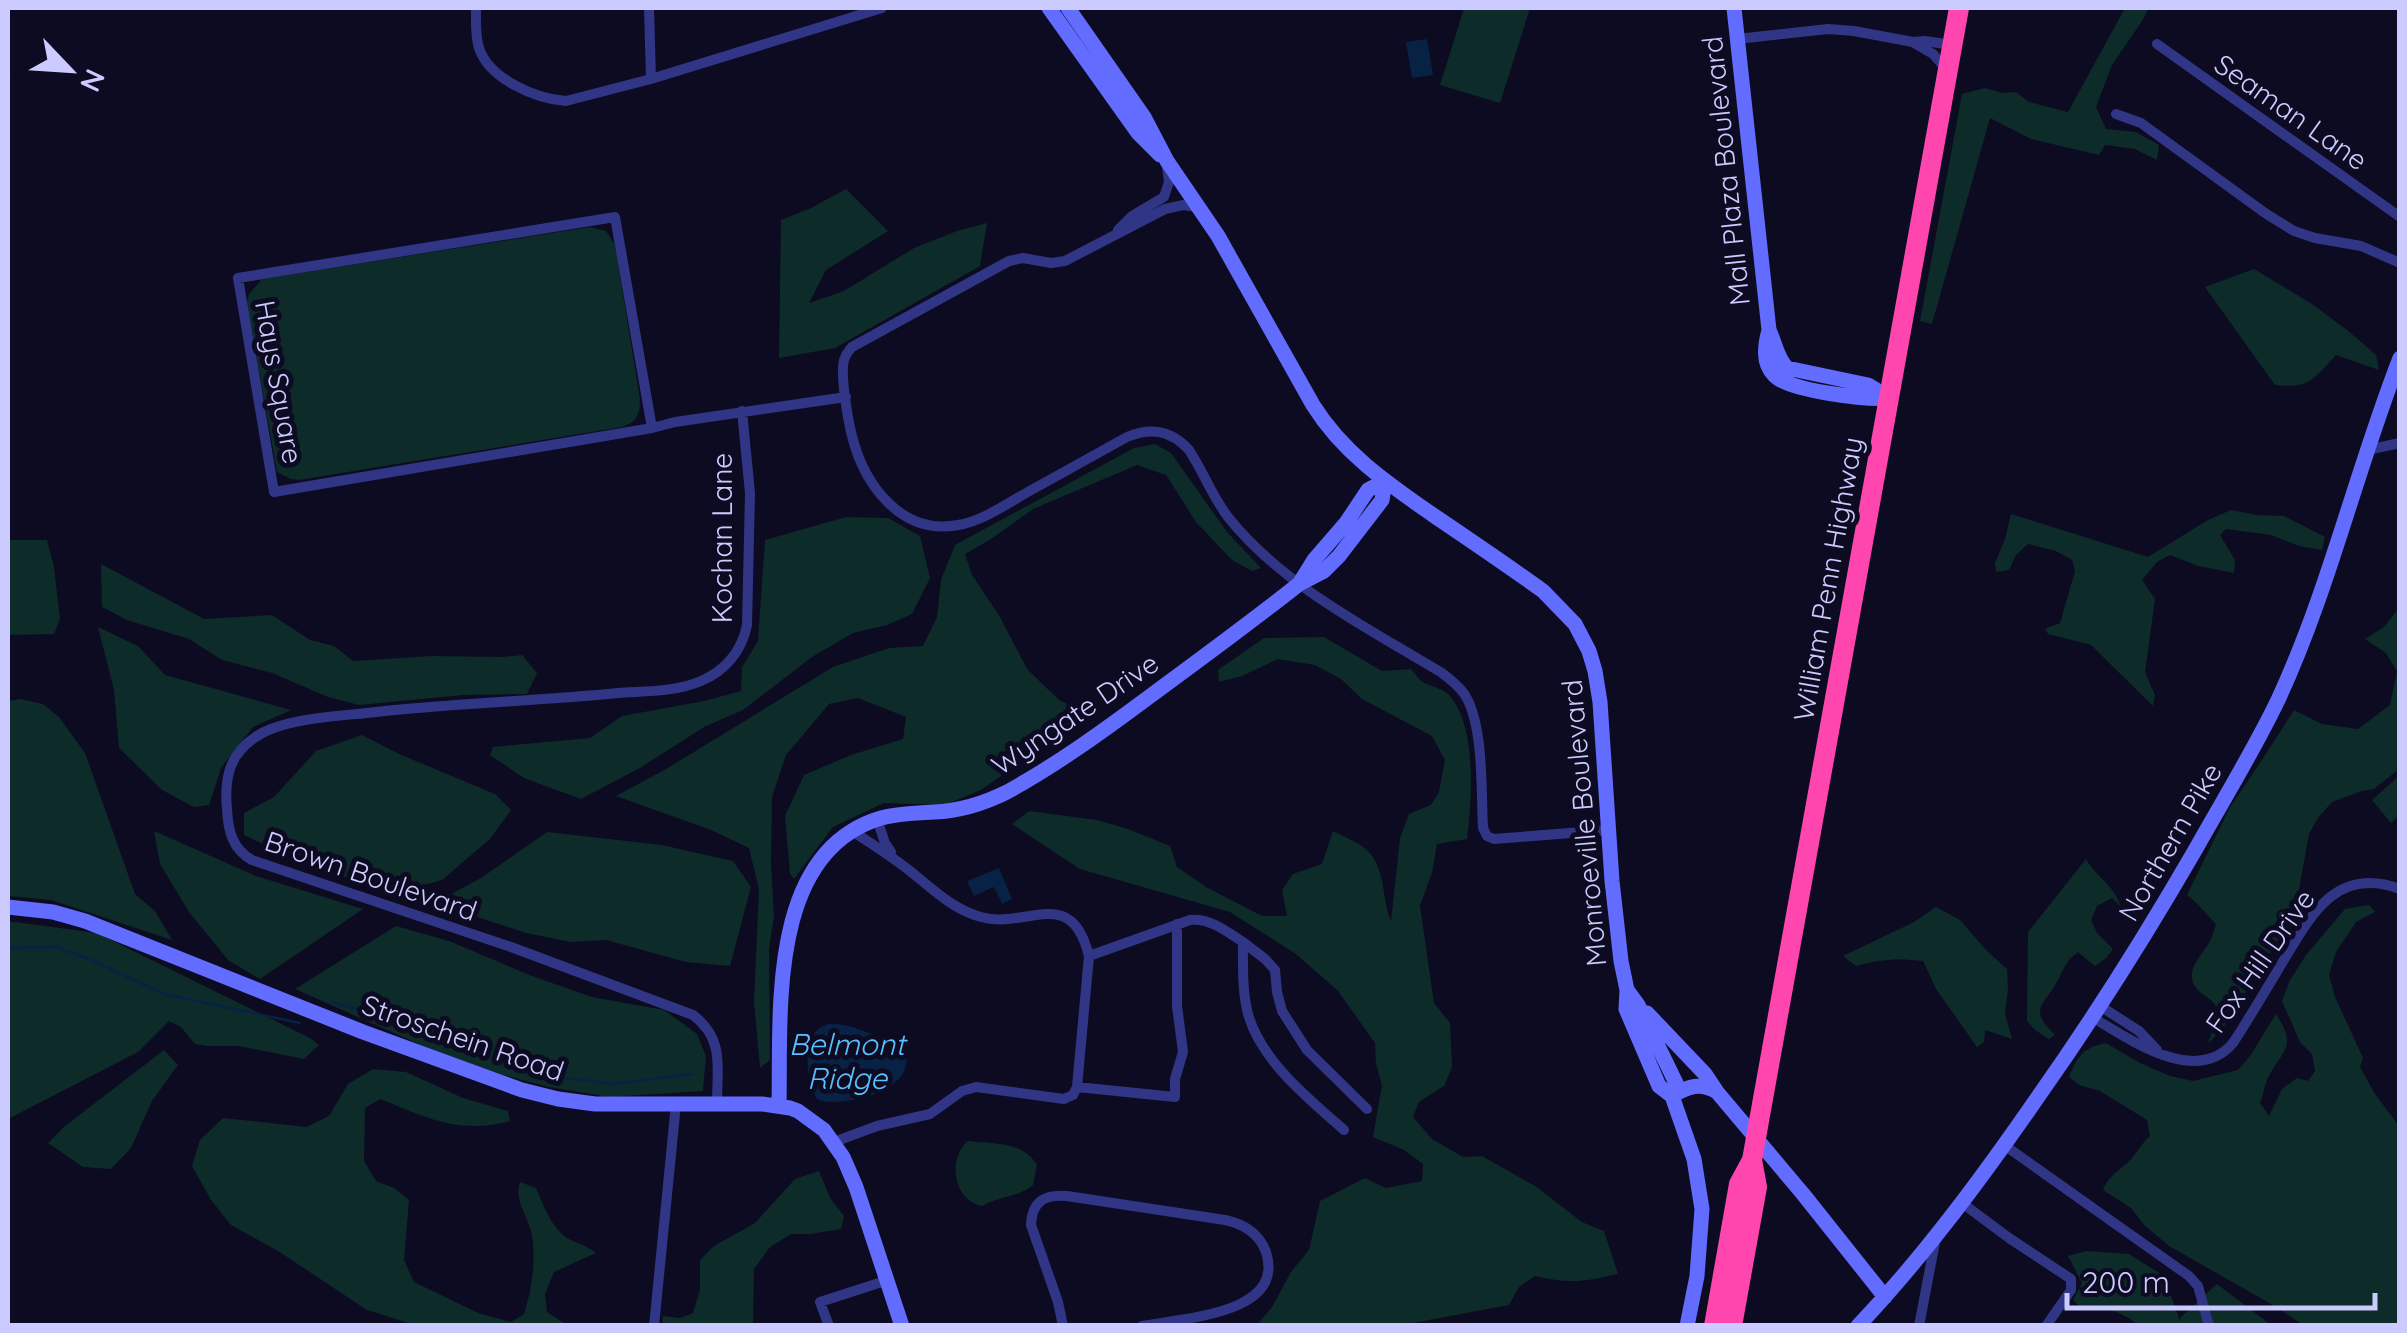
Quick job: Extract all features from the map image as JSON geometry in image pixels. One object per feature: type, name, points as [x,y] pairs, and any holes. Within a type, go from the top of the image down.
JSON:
[{"type":"highway","name":"William Penn Highway","points":[[1732,1326],[1959,8]]},
{"type":"highway","name":"William Penn Highway","points":[[1714,1326],[1739,1184],[1763,1160]]},
{"type":"street","points":[[476,8],[477,42],[484,58],[502,76],[536,94],[566,101],[882,8]]},
{"type":"street","points":[[649,8],[650,78]]},
{"type":"street","name":"Monroeville Boulevard","points":[[1049,8],[1138,133],[1167,161]]},
{"type":"street","name":"Monroeville Boulevard","points":[[1068,8],[1144,117],[1167,161],[1218,236],[1320,417],[1350,452],[1385,482],[1543,591],[1581,634],[1593,660],[1600,692],[1608,830],[1626,1009],[1659,1086],[1672,1096],[1694,1160],[1702,1209],[1697,1276],[1687,1326]]},
{"type":"street","name":"Mall Plaza Boulevard","points":[[1734,8],[1769,330],[1779,357],[1787,368],[1868,386],[1889,398]]},
{"type":"street","points":[[1737,39],[1837,29],[1913,42],[1928,50],[1947,70]]},
{"type":"street","points":[[1913,42],[1952,45]]},
{"type":"street","name":"Seaman Lane","points":[[2157,44],[2400,217]]},
{"type":"street","points":[[2116,114],[2141,124],[2294,231],[2361,246],[2400,263]]},
{"type":"street","points":[[1110,237],[1132,216],[1164,197],[1169,182],[1167,161]]},
{"type":"street","points":[[1198,206],[1166,209],[1059,263],[1023,258],[1009,261],[852,347],[843,365],[846,397],[855,446],[872,485],[884,500],[916,521],[960,525],[1139,432],[1168,434],[1189,450],[1218,504],[1244,536],[1300,584],[1460,688],[1475,721],[1487,836],[1608,830]]},
{"type":"street","name":"Hays Square","points":[[615,218],[652,428],[274,492],[238,278],[615,218]]},
{"type":"street","name":"Northern Pike","points":[[1858,1326],[1936,1236],[2004,1146],[2176,884],[2250,753],[2278,700],[2318,596],[2400,358]]},
{"type":"street","points":[[652,428],[846,397]]},
{"type":"street","name":"Kochan Lane","points":[[730,661],[744,636],[749,594],[750,492],[742,411]]},
{"type":"street","points":[[2366,450],[2400,443]]},
{"type":"street","name":"Wyngate Drive","points":[[779,1106],[782,992],[792,920],[812,872],[832,846],[877,819],[974,806],[1010,790],[1124,716],[1324,570],[1382,500],[1385,482]]},
{"type":"street","name":"Brown Boulevard","points":[[717,1104],[715,1040],[693,1014],[511,947],[252,860],[242,855],[231,835],[226,793],[229,770],[238,753],[269,730],[323,718],[454,704],[680,688],[716,674],[730,661]]},
{"type":"street","points":[[877,819],[885,843],[897,861]]},
{"type":"street","points":[[834,1142],[877,1126],[930,1114],[962,1091],[976,1087],[1064,1098],[1072,1095],[1077,1087],[1088,956],[1078,927],[1062,916],[1043,912],[999,920],[973,914],[956,907],[852,831]]},
{"type":"street","name":"Fox Hill Drive","points":[[2096,1011],[2139,1031],[2158,1051],[2188,1061],[2220,1056],[2233,1043],[2320,905],[2339,890],[2361,883],[2400,888]]},
{"type":"street","name":"Stroschein Road","points":[[8,907],[53,912],[86,921],[410,1050],[522,1090],[587,1103],[779,1106],[806,1115],[834,1142],[856,1187],[902,1326]]},
{"type":"street","points":[[1088,956],[1177,924],[1204,920],[1265,958],[1275,970],[1282,1011],[1308,1050],[1367,1109]]},
{"type":"street","points":[[1077,1087],[1175,1097],[1183,1052],[1177,1006],[1177,924]]},
{"type":"street","points":[[1243,942],[1246,1004],[1255,1032],[1291,1083],[1344,1130]]},
{"type":"street","name":"Monroeville Boulevard","points":[[1627,990],[1676,1082],[1672,1096]]},
{"type":"street","points":[[1638,1005],[1704,1074],[1740,1121],[1763,1160],[1884,1297]]},
{"type":"street","points":[[1672,1096],[1694,1086],[1718,1092]]},
{"type":"street","points":[[1672,1096],[1706,1097],[1740,1121]]},
{"type":"street","points":[[654,1326],[676,1104]]},
{"type":"street","points":[[2004,1146],[2189,1276],[2198,1286],[2209,1326]]},
{"type":"street","points":[[1063,1326],[1031,1225],[1032,1213],[1043,1198],[1067,1196],[1225,1220],[1256,1235],[1268,1266],[1264,1284],[1254,1298],[1220,1311],[1142,1326]]},
{"type":"street","points":[[1962,1203],[2071,1279],[2072,1290],[2046,1326]]},
{"type":"street","points":[[1919,1326],[1936,1236]]},
{"type":"street","points":[[829,1326],[820,1302],[886,1281]]},
{"type":"green space","points":[[1464,8],[1530,8],[1500,103],[1440,85]]},
{"type":"green space","points":[[2125,8],[2149,8],[2112,65],[2096,107],[2106,129],[2136,132],[2159,145],[2157,160],[2135,149],[2105,145],[2099,155],[2031,139],[1990,118],[1932,324],[1920,321],[1962,94],[1985,88],[2016,92],[2029,102],[2068,112]]},
{"type":"green space","points":[[846,189],[888,231],[826,270],[809,303],[844,291],[914,248],[987,223],[980,266],[835,348],[779,358],[781,220]]},
{"type":"green space","points":[[590,227],[606,231],[615,245],[640,399],[638,413],[631,423],[299,480],[277,472],[247,303],[249,294],[262,279]]},
{"type":"green space","points":[[2254,269],[2347,330],[2376,355],[2379,370],[2336,355],[2303,384],[2275,385],[2205,287]]},
{"type":"green space","points":[[1155,444],[1171,453],[1227,532],[1261,568],[1252,571],[1232,560],[1196,522],[1166,475],[1137,465],[1033,509],[965,554],[972,575],[1027,669],[1059,700],[1089,715],[981,790],[945,805],[884,803],[833,827],[794,879],[790,874],[785,816],[804,775],[903,739],[906,717],[858,698],[829,704],[786,755],[772,797],[770,1060],[760,1068],[754,1002],[759,890],[749,848],[616,796],[833,667],[889,648],[923,646],[937,617],[941,580],[955,545],[1134,448]]},
{"type":"green space","points":[[2231,510],[2284,516],[2325,537],[2322,550],[2271,535],[2226,529],[2220,535],[2235,560],[2234,573],[2198,566],[2170,555],[2157,562],[2142,580],[2155,599],[2145,672],[2155,695],[2153,706],[2091,645],[2048,634],[2045,629],[2060,623],[2075,571],[2072,560],[2028,544],[2016,555],[2009,570],[1996,572],[1995,563],[2011,514],[2148,557]]},
{"type":"green space","points":[[846,517],[888,518],[920,536],[930,578],[912,614],[853,633],[812,657],[743,710],[704,727],[640,768],[581,799],[524,778],[490,755],[493,747],[590,738],[622,716],[741,691],[742,667],[758,641],[765,540]]},
{"type":"green space","points":[[8,540],[47,540],[60,619],[54,634],[8,635]]},
{"type":"green space","points":[[101,564],[204,619],[272,615],[310,640],[334,646],[353,661],[522,655],[537,673],[527,694],[463,695],[359,705],[328,697],[272,673],[222,660],[189,639],[127,620],[102,607]]},
{"type":"green space","points":[[2399,608],[2399,769],[2374,789],[2332,802],[2318,818],[2309,834],[2296,906],[2285,929],[2223,1028],[2208,1044],[2219,1011],[2197,989],[2192,972],[2216,924],[2187,895],[2230,807],[2294,710],[2322,724],[2358,729],[2390,705],[2397,671],[2386,653],[2365,639],[2384,627]]},
{"type":"green space","points":[[98,627],[138,646],[165,675],[291,710],[253,727],[221,768],[209,805],[194,807],[162,790],[119,748],[114,690]]},
{"type":"green space","points":[[1324,637],[1382,671],[1411,669],[1421,681],[1446,692],[1458,708],[1468,743],[1471,784],[1467,839],[1437,844],[1420,905],[1434,1003],[1450,1023],[1452,1067],[1444,1086],[1419,1102],[1413,1117],[1432,1139],[1463,1157],[1482,1156],[1535,1186],[1582,1222],[1604,1231],[1618,1274],[1576,1281],[1535,1276],[1519,1287],[1509,1305],[1402,1325],[1257,1325],[1309,1250],[1320,1201],[1365,1178],[1386,1188],[1422,1181],[1423,1164],[1404,1150],[1373,1137],[1382,1085],[1375,1043],[1338,991],[1296,954],[1230,912],[1080,869],[1012,824],[1029,811],[1097,820],[1128,829],[1170,846],[1177,867],[1262,916],[1287,916],[1282,890],[1293,874],[1322,864],[1333,831],[1369,852],[1381,877],[1391,921],[1400,838],[1409,814],[1431,805],[1439,792],[1445,760],[1432,736],[1362,699],[1341,679],[1315,665],[1278,659],[1219,682],[1218,670],[1264,638]]},
{"type":"green space","points":[[21,699],[43,704],[59,717],[85,753],[135,894],[155,911],[172,940],[51,900],[8,896],[8,701]]},
{"type":"green space","points":[[362,735],[495,794],[511,810],[490,839],[442,880],[391,894],[290,857],[244,835],[244,813],[274,797],[316,751]]},
{"type":"green space","points":[[2399,776],[2399,815],[2391,823],[2372,800]]},
{"type":"green space","points":[[154,831],[256,876],[363,909],[260,979],[228,960],[189,912],[160,864]]},
{"type":"green space","points":[[547,832],[662,845],[733,861],[751,887],[730,966],[686,962],[606,940],[571,942],[526,933],[453,909],[453,893]]},
{"type":"green space","points":[[2086,859],[2115,893],[2121,907],[2112,898],[2097,906],[2091,920],[2097,933],[2113,949],[2095,966],[2078,952],[2071,958],[2041,1006],[2042,1018],[2055,1035],[2049,1039],[2027,1021],[2028,932]]},
{"type":"green space","points":[[2369,905],[2375,912],[2356,922],[2336,952],[2329,975],[2363,1058],[2360,1067],[2399,1126],[2399,1325],[2303,1325],[2169,1246],[2131,1208],[2103,1190],[2150,1136],[2147,1120],[2069,1077],[2082,1054],[2106,1043],[2140,1063],[2193,1081],[2238,1070],[2276,1014],[2287,1042],[2260,1103],[2269,1116],[2282,1089],[2297,1078],[2308,1081],[2315,1071],[2312,1054],[2300,1042],[2282,1001],[2290,980],[2345,909]]},
{"type":"green space","points":[[1936,907],[1960,920],[2007,969],[2005,1014],[2012,1039],[1985,1030],[1984,1042],[1977,1047],[1936,989],[1923,961],[1889,960],[1856,966],[1843,956],[1914,922]]},
{"type":"green space","points":[[8,921],[97,933],[319,1045],[304,1059],[239,1046],[207,1046],[195,1044],[181,1027],[169,1021],[138,1052],[8,1119]]},
{"type":"green space","points":[[396,926],[449,941],[592,997],[664,1010],[697,1034],[706,1056],[703,1091],[609,1097],[549,1087],[430,1049],[295,989]]},
{"type":"green space","points":[[164,1050],[178,1065],[152,1101],[131,1148],[111,1169],[83,1167],[48,1143],[65,1126]]},
{"type":"green space","points":[[373,1069],[406,1072],[463,1098],[508,1111],[510,1121],[459,1125],[428,1118],[380,1099],[365,1108],[364,1161],[376,1181],[409,1200],[404,1260],[414,1282],[478,1313],[511,1322],[524,1314],[534,1255],[519,1196],[520,1182],[536,1188],[561,1233],[596,1253],[554,1272],[545,1294],[547,1312],[567,1325],[415,1325],[367,1310],[231,1225],[211,1200],[192,1166],[200,1140],[223,1118],[306,1127],[329,1116],[348,1084]]},
{"type":"green space","points":[[968,1141],[1007,1145],[1024,1152],[1037,1165],[1033,1185],[982,1206],[972,1202],[959,1188],[956,1178],[957,1158]]},
{"type":"green space","points":[[819,1171],[830,1198],[844,1216],[841,1229],[791,1234],[770,1247],[754,1269],[753,1325],[662,1325],[663,1316],[680,1318],[693,1313],[700,1290],[700,1260],[714,1246],[755,1223],[795,1179]]},
{"type":"green space","points":[[2086,1251],[2129,1254],[2164,1276],[2180,1321],[2217,1284],[2271,1325],[2138,1325],[2111,1311],[2081,1308],[2073,1300],[2082,1283],[2068,1256]]},
{"type":"water","points":[[1427,39],[1433,75],[1412,78],[1406,42]]},
{"type":"water","points":[[999,868],[1012,899],[1002,904],[994,887],[974,896],[967,881]]},
{"type":"water","name":"Belmont Ridge","points":[[828,1024],[852,1027],[900,1046],[907,1058],[902,1074],[894,1083],[869,1096],[841,1102],[818,1100],[809,1077],[808,1049],[816,1032]]},
{"type":"waterway","points":[[8,948],[56,947],[164,994],[300,1023]]},
{"type":"waterway","points":[[331,1002],[386,1016],[526,1073],[614,1084],[692,1074]]}]
